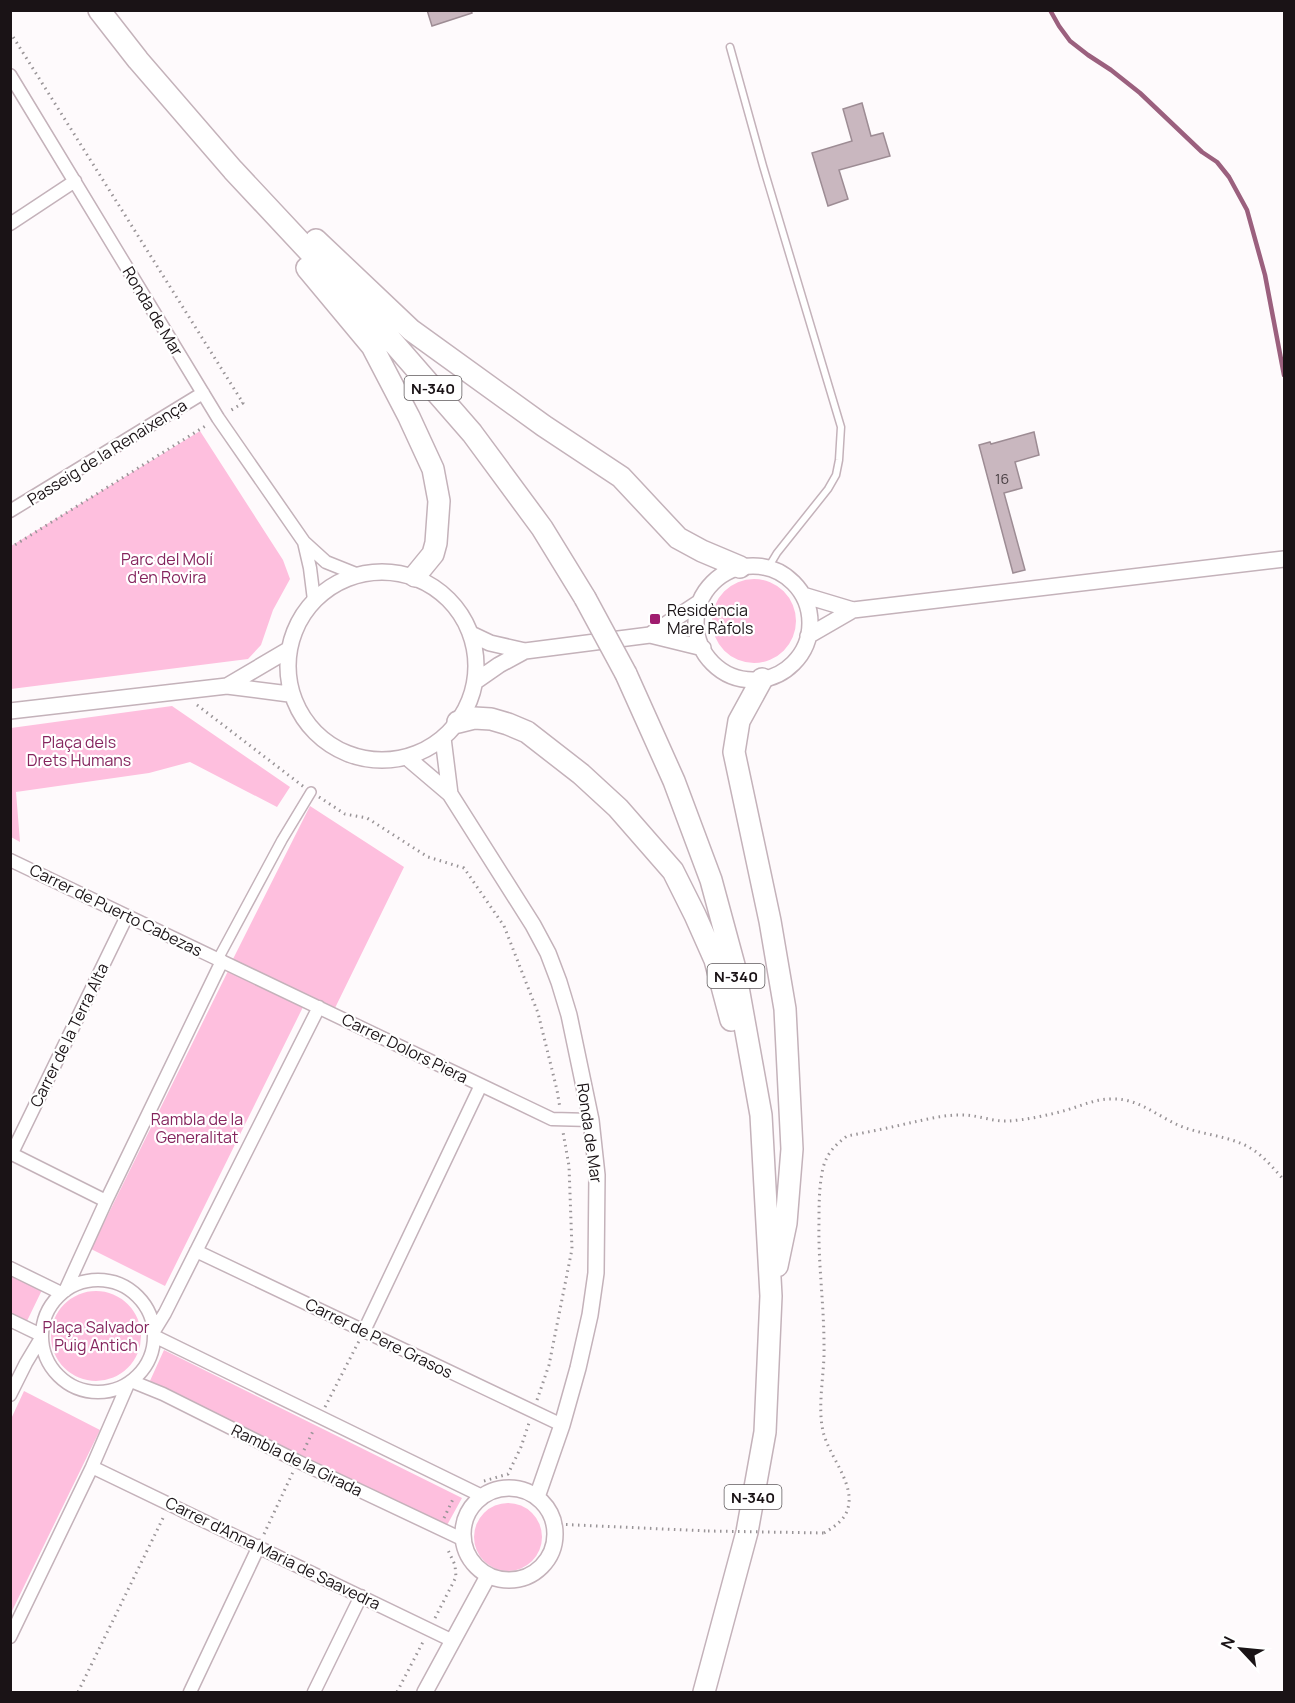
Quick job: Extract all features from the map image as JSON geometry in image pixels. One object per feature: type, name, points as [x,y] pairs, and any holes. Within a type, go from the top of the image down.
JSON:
[{"type":"highway","name":"N-340","points":[[99,10],[138,60],[233,170],[377,324],[472,433],[542,528],[585,598],[626,674],[678,792],[711,880],[734,965],[761,1115],[771,1296],[765,1432],[747,1532],[704,1692]]},
{"type":"highway","points":[[233,170],[253,205],[372,346],[433,469],[438,501],[436,543],[432,554],[415,576]]},
{"type":"highway","points":[[258,197],[296,220],[411,330],[544,426],[621,477],[678,538],[740,567]]},
{"type":"highway","points":[[762,679],[739,721],[734,752],[785,1009],[792,1149],[786,1223],[771,1296]]},
{"type":"highway","points":[[458,722],[474,718],[491,719],[527,732],[600,790],[673,871],[715,960],[744,1066],[759,1237],[771,1296]]},
{"type":"street","name":"Ronda de Mar","points":[[10,75],[218,418],[304,542],[326,562],[356,574]]},
{"type":"street","points":[[10,224],[75,182]]},
{"type":"street","name":"Passeig de la Renaixença","points":[[10,511],[203,393]]},
{"type":"street","name":"Ronda de Mar","points":[[304,542],[314,600]]},
{"type":"street","points":[[808,636],[853,610],[1284,559]]},
{"type":"street","points":[[755,565],[768,568],[784,574],[803,595],[808,616],[808,636],[804,648],[793,663],[778,673],[762,679],[742,678],[725,672],[711,660],[702,648],[696,620],[700,602],[714,580],[727,572],[755,565]]},
{"type":"street","points":[[386,571],[415,576],[444,593],[465,620],[471,634],[476,681],[458,722],[443,738],[410,760],[354,757],[323,740],[300,713],[289,694],[286,672],[288,650],[297,623],[314,600],[333,584],[356,574],[386,571]]},
{"type":"street","points":[[803,595],[853,610]]},
{"type":"street","points":[[650,635],[700,602]]},
{"type":"street","points":[[471,634],[490,643],[525,651],[650,635],[702,648]]},
{"type":"street","points":[[227,686],[288,650]]},
{"type":"street","points":[[476,681],[525,651]]},
{"type":"street","points":[[10,711],[227,686],[289,694]]},
{"type":"street","name":"Ronda de Mar","points":[[443,738],[450,794]]},
{"type":"street","name":"Ronda de Mar","points":[[410,760],[450,794],[548,953],[569,1015],[591,1120],[597,1175],[596,1273],[590,1315],[562,1425],[537,1497]]},
{"type":"street","points":[[10,1395],[41,1337],[44,1319],[51,1305],[63,1292],[220,960],[282,840],[310,792]]},
{"type":"street","name":"Carrer de Puerto Cabezas","points":[[12,864],[220,960]]},
{"type":"street","name":"Carrer de la Terra Alta","points":[[11,1153],[127,916]]},
{"type":"street","name":"Carrer Dolors Piera","points":[[220,960],[552,1119],[591,1120]]},
{"type":"street","points":[[154,1334],[319,1007]]},
{"type":"street","points":[[364,1331],[481,1085]]},
{"type":"street","points":[[11,1153],[106,1201]]},
{"type":"street","name":"Carrer de Pere Grasos","points":[[196,1251],[562,1425]]},
{"type":"street","points":[[10,1268],[63,1292]]},
{"type":"street","points":[[10,1320],[41,1337],[45,1355],[52,1370],[64,1382],[79,1389],[95,1393],[112,1391],[141,1372],[148,1361],[154,1334],[150,1315],[141,1300],[128,1289],[113,1282],[96,1280],[80,1283],[63,1292]]},
{"type":"street","points":[[154,1334],[320,1417],[482,1489],[524,1490],[537,1497],[551,1514],[555,1539],[551,1554],[543,1566],[531,1575],[517,1580],[502,1581],[478,1570],[470,1561],[462,1539],[462,1527],[466,1515],[482,1489]]},
{"type":"street","points":[[10,1637],[92,1467],[129,1382]]},
{"type":"street","name":"Rambla de la Girada","points":[[129,1382],[162,1394],[298,1462],[462,1539]]},
{"type":"street","name":"Carrer d'Anna Maria de Saavedra","points":[[92,1467],[453,1641]]},
{"type":"street","points":[[190,1692],[259,1546]]},
{"type":"street","points":[[425,1692],[488,1576]]},
{"type":"street","points":[[314,1692],[361,1596]]},
{"type":"lane","points":[[730,48],[841,427],[836,475],[828,489],[777,553],[768,568]]},
{"type":"path","points":[[10,32],[243,403]]},
{"type":"path","points":[[10,548],[196,432]]},
{"type":"path","points":[[178,691],[310,792],[345,814],[367,818],[428,857],[464,867],[504,926],[534,1002],[557,1090],[569,1167],[572,1249],[549,1365],[521,1447],[508,1474],[482,1489]]},
{"type":"path","points":[[554,1524],[708,1531],[824,1533],[834,1528],[843,1519],[849,1507],[848,1490],[822,1431],[824,1346],[819,1197],[828,1154],[847,1136],[935,1118],[964,1115],[1008,1121],[1065,1110],[1104,1099],[1118,1098],[1149,1109],[1194,1131],[1229,1138],[1240,1143],[1271,1165],[1284,1180]]},
{"type":"path","points":[[259,1546],[298,1462],[364,1331]]},
{"type":"path","points":[[440,1526],[454,1497]]},
{"type":"path","points":[[78,1692],[170,1503]]},
{"type":"path","points":[[397,1692],[456,1577],[455,1565],[447,1547],[441,1541]]},
{"type":"green space","name":"Parc del Molí d'en Rovira","points":[[200,431],[283,560],[290,579],[273,610],[261,645],[248,659],[11,689],[11,546]]},
{"type":"green space","points":[[754,579],[770,582],[784,591],[793,605],[796,621],[793,637],[784,651],[770,660],[754,663],[738,660],[724,651],[715,637],[712,621],[715,605],[724,591],[738,582]]},
{"type":"green space","name":"Plaça dels Drets Humans","points":[[172,706],[290,787],[277,807],[190,762],[149,773],[16,792],[20,842],[11,837],[11,728]]},
{"type":"green space","points":[[310,806],[404,867],[335,1008],[232,961]]},
{"type":"green space","name":"Rambla de la Generalitat","points":[[228,971],[303,1007],[165,1286],[91,1249]]},
{"type":"green space","points":[[10,1274],[42,1290],[26,1323],[11,1315]]},
{"type":"green space","name":"Plaça Salvador Puig Antich","points":[[87,1291],[105,1291],[121,1298],[134,1311],[141,1327],[141,1345],[134,1361],[121,1374],[105,1381],[87,1381],[71,1374],[58,1361],[51,1345],[51,1327],[58,1311],[71,1298]]},
{"type":"green space","points":[[164,1350],[462,1498],[446,1527],[149,1383]]},
{"type":"green space","points":[[24,1391],[100,1430],[11,1613],[11,1419]]},
{"type":"green space","points":[[515,1503],[527,1509],[536,1518],[542,1530],[540,1550],[532,1561],[515,1571],[501,1571],[484,1561],[476,1550],[474,1530],[484,1513],[495,1505]]},
{"type":"building","points":[[427,10],[471,10],[472,13],[432,26]]},
{"type":"building","points":[[862,103],[871,136],[883,133],[890,156],[839,170],[848,199],[828,206],[812,153],[852,141],[843,109]]},
{"type":"building","points":[[1034,432],[1039,455],[1015,462],[1022,488],[1004,493],[1025,570],[1013,573],[979,445]]},
{"type":"waterway","points":[[1050,10],[1070,41],[1140,93],[1202,152],[1217,162],[1229,177],[1247,210],[1265,275],[1284,375]]},
{"type":"place","name":"Residència Mare Ràfols","points":[[655,619]]}]
